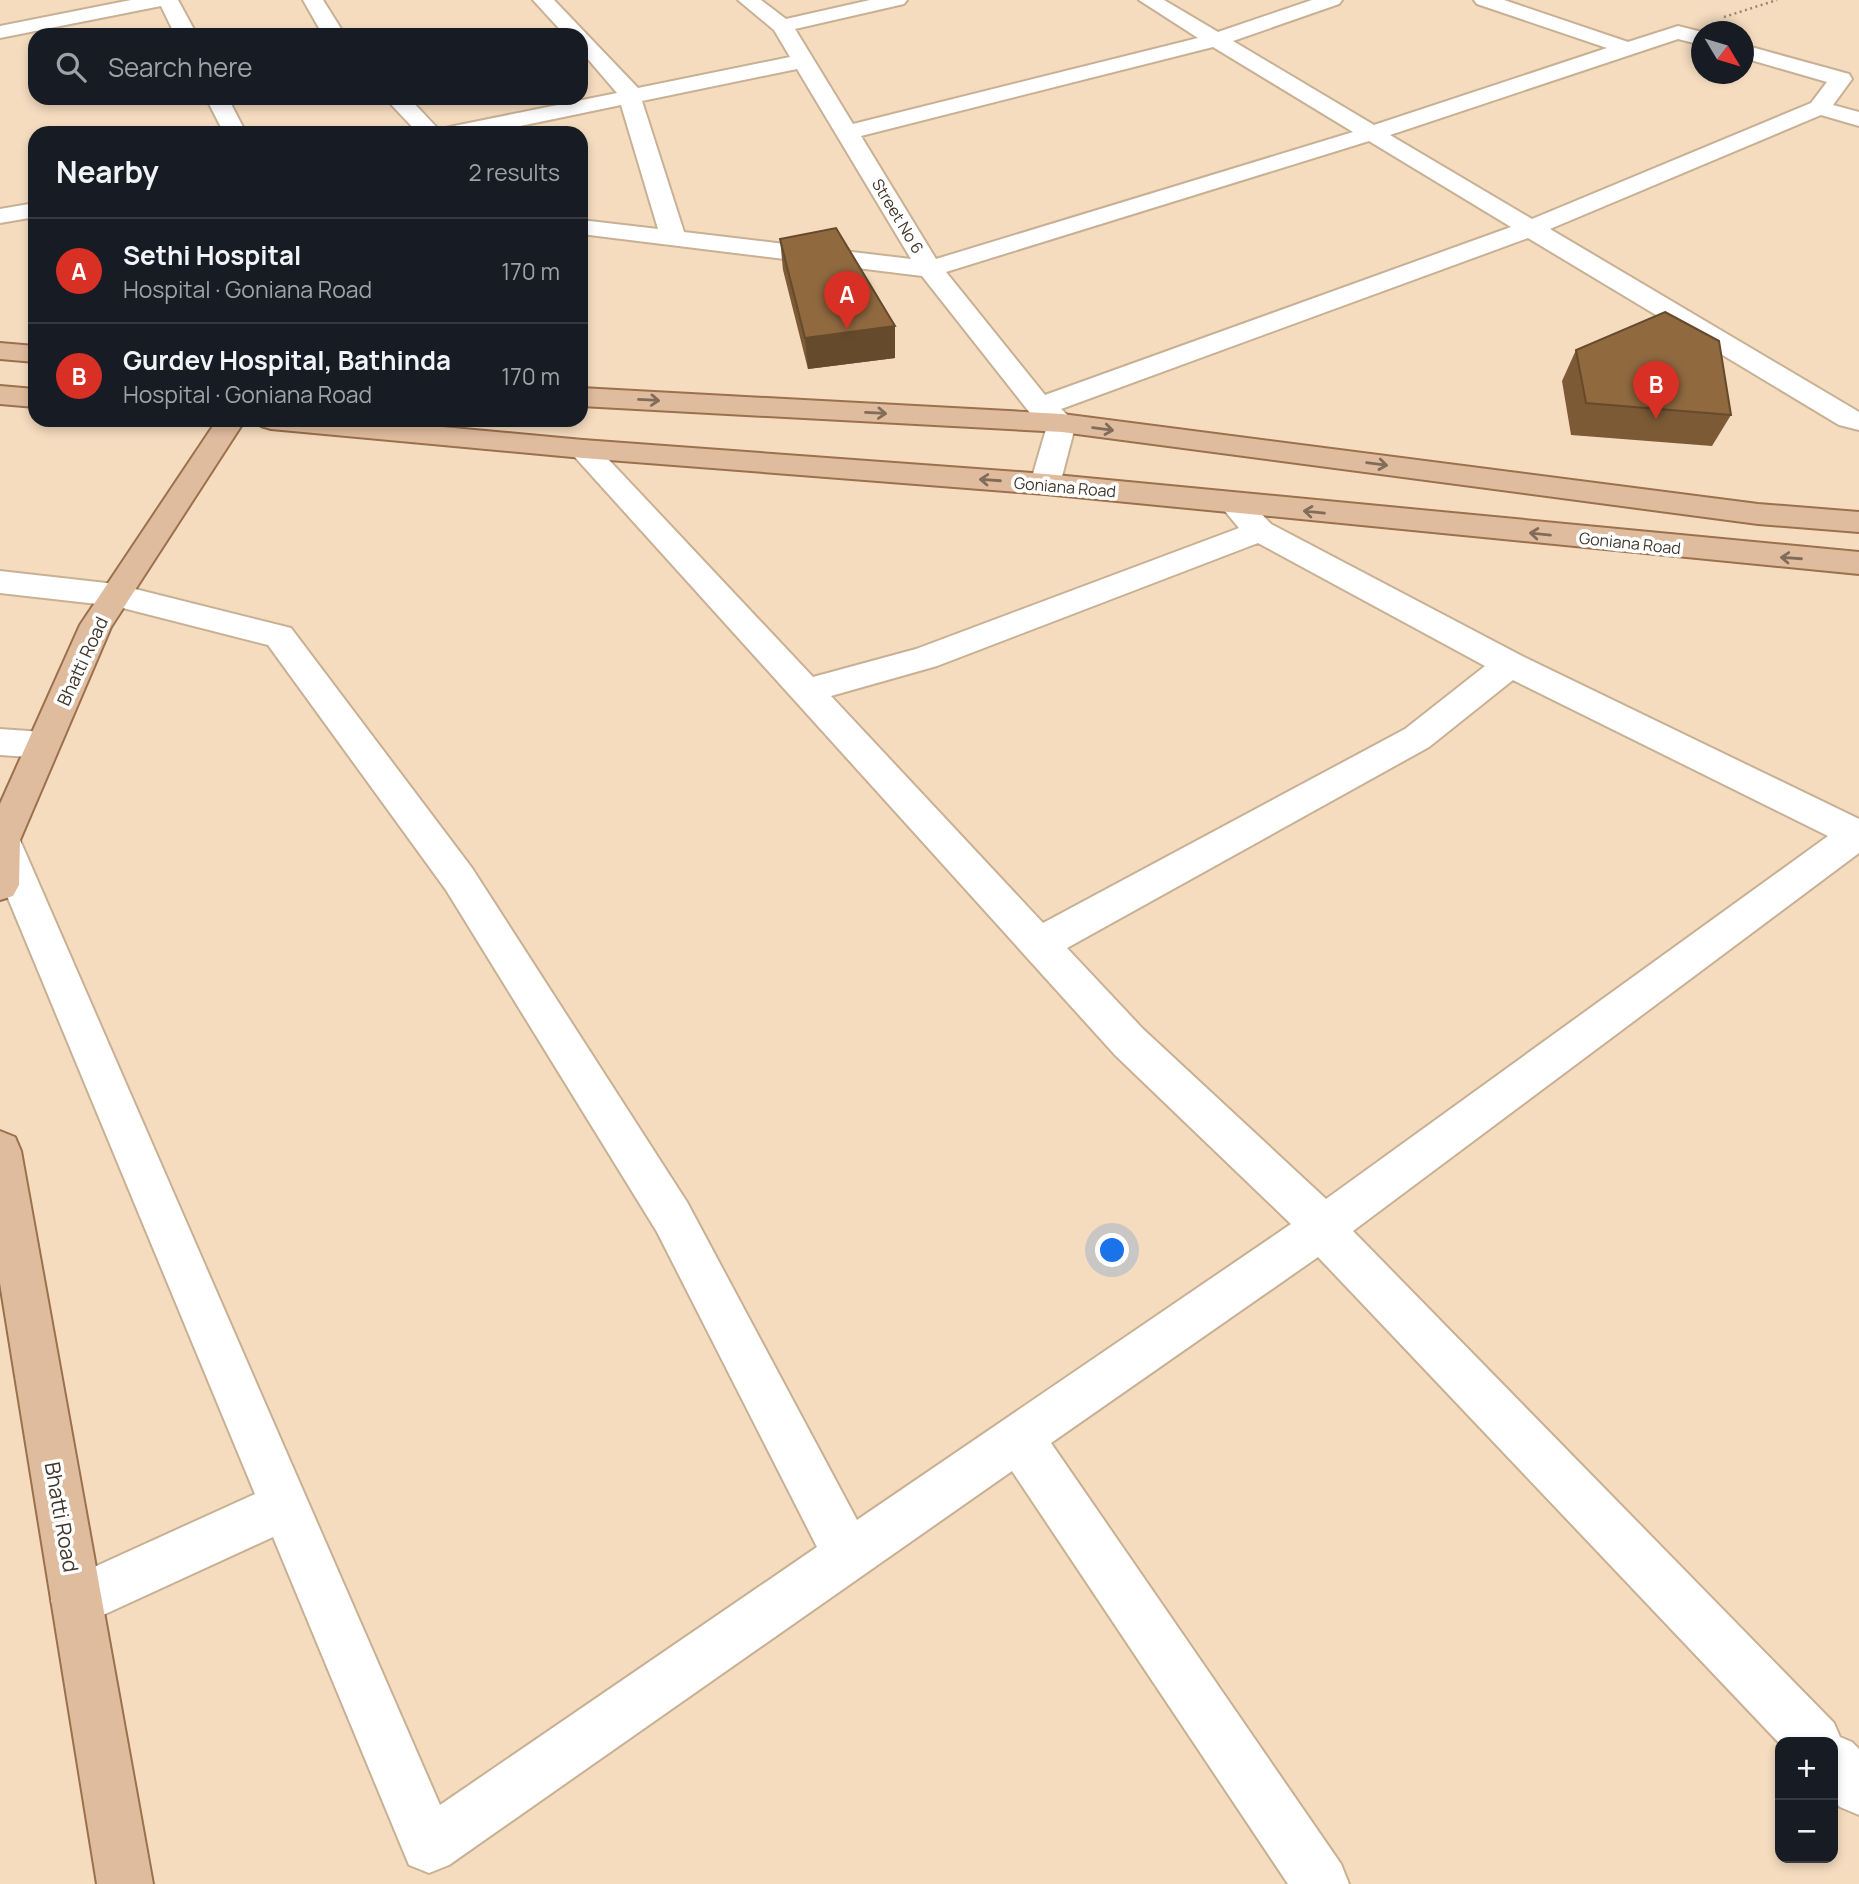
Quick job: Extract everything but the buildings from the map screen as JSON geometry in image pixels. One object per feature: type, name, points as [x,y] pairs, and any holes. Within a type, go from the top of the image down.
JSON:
[{"type":"main road","points":[[0,351],[28,353]]},
{"type":"main road","points":[[0,395],[28,397]]},
{"type":"main road","points":[[588,397],[1051,415],[1758,514],[1859,522]]},
{"type":"main road","name":"Bhatti Road","points":[[0,885],[2,840],[96,625],[226,427]]},
{"type":"main road","name":"Goniana Road","points":[[346,427],[583,449],[1045,484],[1859,563]]},
{"type":"main road","name":"Bhatti Road","points":[[0,1151],[125,1884]]},
{"type":"street","points":[[0,32],[162,0]]},
{"type":"street","points":[[168,0],[182,28]]},
{"type":"street","points":[[313,0],[330,28]]},
{"type":"street","points":[[543,0],[570,28]]},
{"type":"street","name":"Street No 6","points":[[748,0],[782,26],[930,269],[1051,415]]},
{"type":"street","points":[[782,26],[897,0]]},
{"type":"street","points":[[1149,0],[1849,419],[1859,421]]},
{"type":"street","points":[[847,133],[1215,40],[1332,0]]},
{"type":"street","points":[[1484,0],[1629,49]]},
{"type":"street","points":[[588,228],[930,269],[1372,133],[1678,32],[1691,35]]},
{"type":"street","points":[[588,46],[626,86],[631,97],[673,238]]},
{"type":"street","points":[[1045,484],[1051,415],[1531,228],[1819,108],[1841,79],[1754,54]]},
{"type":"street","points":[[488,126],[803,61]]},
{"type":"street","points":[[220,105],[231,126]]},
{"type":"street","points":[[403,105],[423,126]]},
{"type":"street","points":[[1819,108],[1859,119]]},
{"type":"street","points":[[0,216],[28,211]]},
{"type":"street","points":[[583,449],[1129,1042],[1322,1227],[1810,1737]]},
{"type":"street","points":[[2,840],[429,1845],[1322,1227],[1858,834],[1510,664],[1260,531],[1234,504]]},
{"type":"street","points":[[807,691],[925,658],[1260,531]]},
{"type":"street","points":[[0,582],[116,596],[279,636],[459,879],[672,1217],[848,1555]]},
{"type":"street","points":[[1039,944],[1417,738],[1510,664]]},
{"type":"street","points":[[0,742],[43,745]]},
{"type":"street","points":[[1019,1438],[1321,1884]]},
{"type":"street","points":[[77,1601],[284,1506]]},
{"type":"street","points":[[1838,1766],[1859,1788]]},
{"type":"place","name":"Sethi Hospital","points":[[847,329]]},
{"type":"place","name":"Gurdev Hospital, Bathinda","points":[[1656,419]]}]
